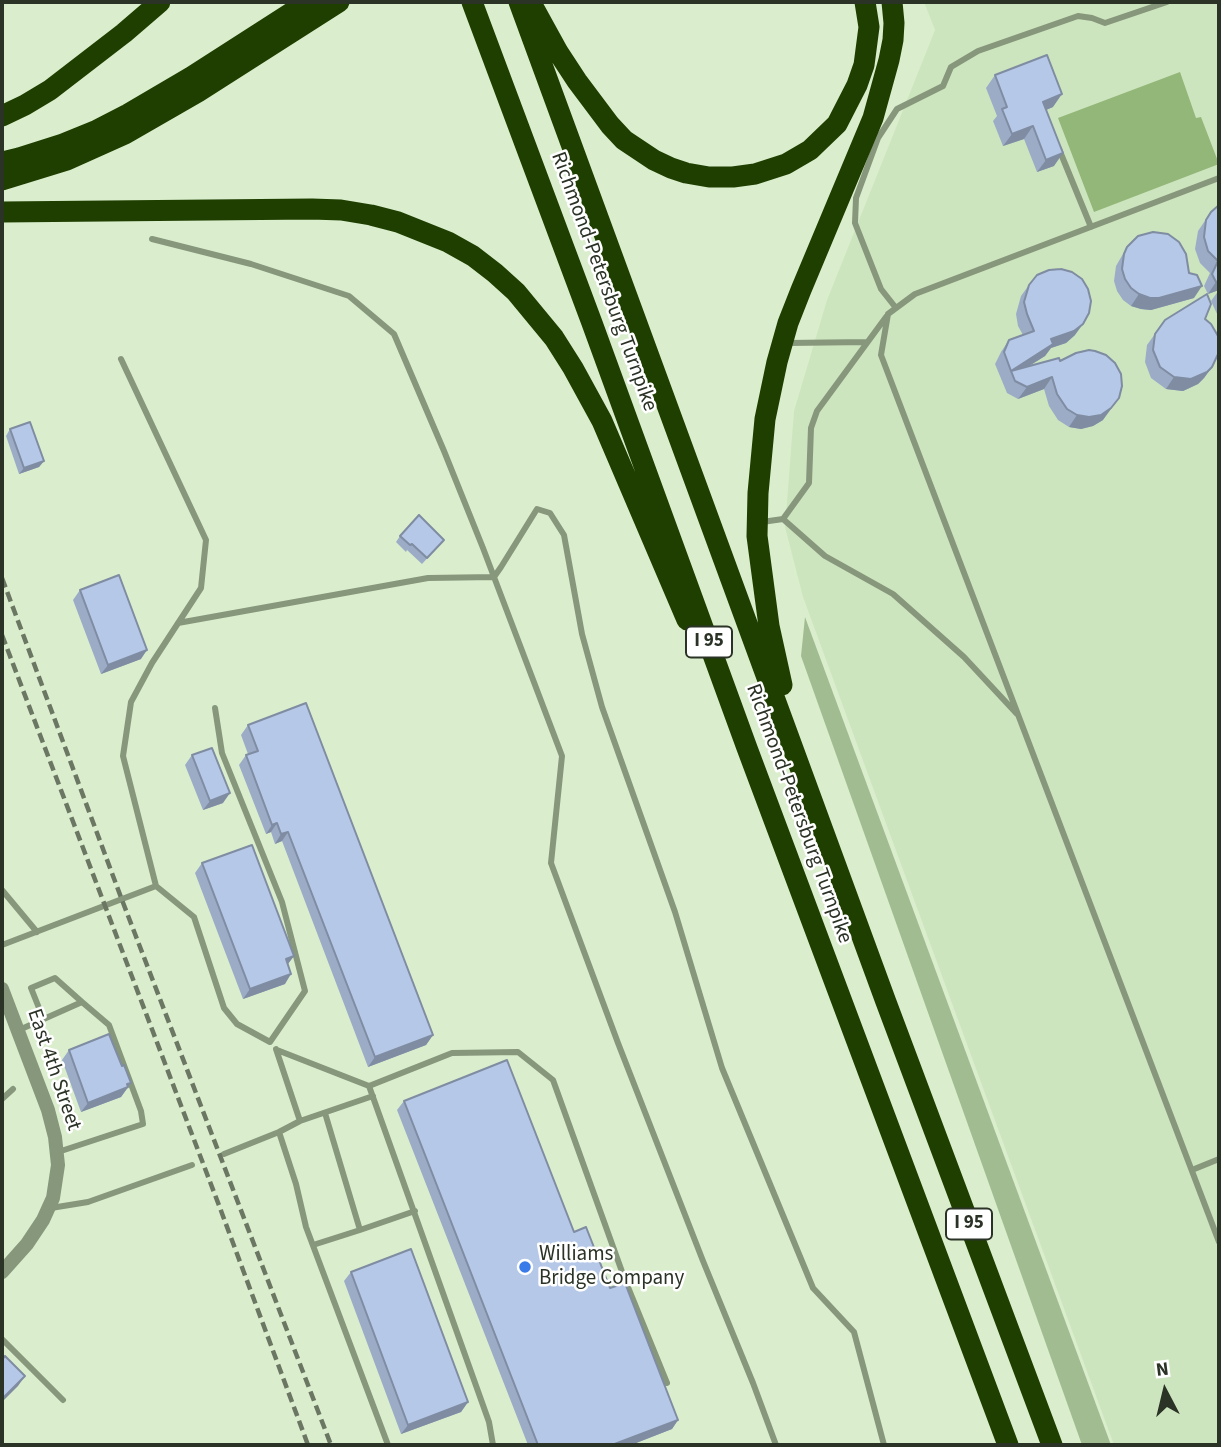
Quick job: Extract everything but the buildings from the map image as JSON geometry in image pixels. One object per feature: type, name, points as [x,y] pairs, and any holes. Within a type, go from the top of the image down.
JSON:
[{"type":"highway","points":[[2,116],[50,90],[160,2]]},
{"type":"highway","points":[[2,162],[62,144],[128,114],[308,2]]},
{"type":"highway","points":[[2,180],[67,160],[125,134],[198,92],[340,2]]},
{"type":"highway","name":"Richmond-Petersburg Turnpike","points":[[472,2],[1008,1445]]},
{"type":"highway","name":"Richmond-Petersburg Turnpike","points":[[519,2],[1052,1445]]},
{"type":"highway","points":[[531,2],[577,81],[624,140],[671,168],[709,177],[733,177],[755,174],[786,164],[810,150],[837,124],[858,85],[864,65],[869,27],[865,2]]},
{"type":"highway","points":[[815,805],[783,690],[760,572],[757,522],[761,450],[769,395],[782,343],[800,290],[873,118],[893,40],[892,2]]},
{"type":"highway","points":[[2,212],[341,210],[398,222],[448,242],[473,256],[516,292],[534,313],[554,338],[587,393],[618,456],[683,612],[747,748]]},
{"type":"street","name":"East 4th Street","points":[[2,989],[48,1110],[58,1159]]},
{"type":"street","points":[[2,1272],[27,1244],[49,1208],[55,1189],[58,1159]]},
{"type":"lane","points":[[896,307],[881,289],[855,223],[856,198],[878,138],[897,110],[943,86],[951,67],[978,51],[1078,16],[1105,23],[1167,2]]},
{"type":"lane","points":[[1057,142],[1091,227]]},
{"type":"lane","points":[[757,522],[783,519],[809,483],[811,428],[817,411],[888,314],[896,307],[915,294],[1219,178]]},
{"type":"lane","points":[[152,239],[251,264],[349,296],[394,334],[444,451],[562,756],[551,863],[618,1043],[776,1445]]},
{"type":"lane","points":[[888,314],[881,355],[1219,1242]]},
{"type":"lane","points":[[782,343],[867,342]]},
{"type":"lane","points":[[121,359],[206,540],[201,589],[152,663],[131,702],[123,756],[156,886],[194,917],[224,1008],[237,1024],[270,1042],[277,1050],[300,1121]]},
{"type":"lane","points":[[494,577],[537,509],[550,513],[564,535],[582,634],[602,707],[675,912],[722,1068],[813,1289],[854,1332],[884,1445]]},
{"type":"lane","points":[[783,519],[825,556],[893,594],[964,657],[1019,716]]},
{"type":"lane","points":[[178,623],[428,578],[494,577]]},
{"type":"lane","points":[[215,708],[222,752],[282,902],[305,991],[270,1042]]},
{"type":"lane","points":[[2,945],[156,886]]},
{"type":"lane","points":[[2,890],[37,932]]},
{"type":"lane","points":[[43,1018],[31,988],[55,978],[108,1025],[141,1111],[143,1124],[58,1159]]},
{"type":"lane","points":[[18,1030],[82,1002]]},
{"type":"lane","points":[[277,1050],[369,1086],[452,1053],[518,1052],[553,1080],[625,1280],[667,1383]]},
{"type":"lane","points":[[369,1086],[489,1422],[493,1445]]},
{"type":"lane","points":[[2,1099],[13,1089]]},
{"type":"lane","points":[[224,1154],[300,1121],[373,1096]]},
{"type":"lane","points":[[324,1113],[360,1230]]},
{"type":"lane","points":[[279,1132],[296,1184],[306,1227],[387,1445]]},
{"type":"lane","points":[[1192,1170],[1219,1159]]},
{"type":"lane","points":[[49,1208],[88,1202],[192,1164]]},
{"type":"lane","points":[[313,1245],[415,1211]]},
{"type":"lane","points":[[2,1339],[63,1401]]},
{"type":"shaded area","points":[[924,2],[1219,2],[1219,1445],[1114,1445],[803,597],[785,527],[794,411],[827,300],[935,30]]},
{"type":"shaded area","points":[[1180,72],[1196,118],[1201,117],[1219,164],[1094,212],[1058,118]]},
{"type":"shaded area","points":[[805,617],[1111,1445],[1082,1445],[801,656]]},
{"type":"railway","points":[[2,578],[331,1445]]},
{"type":"railway","points":[[2,635],[308,1445]]},
{"type":"place","name":"Williams Bridge Company","points":[[525,1267]]}]
